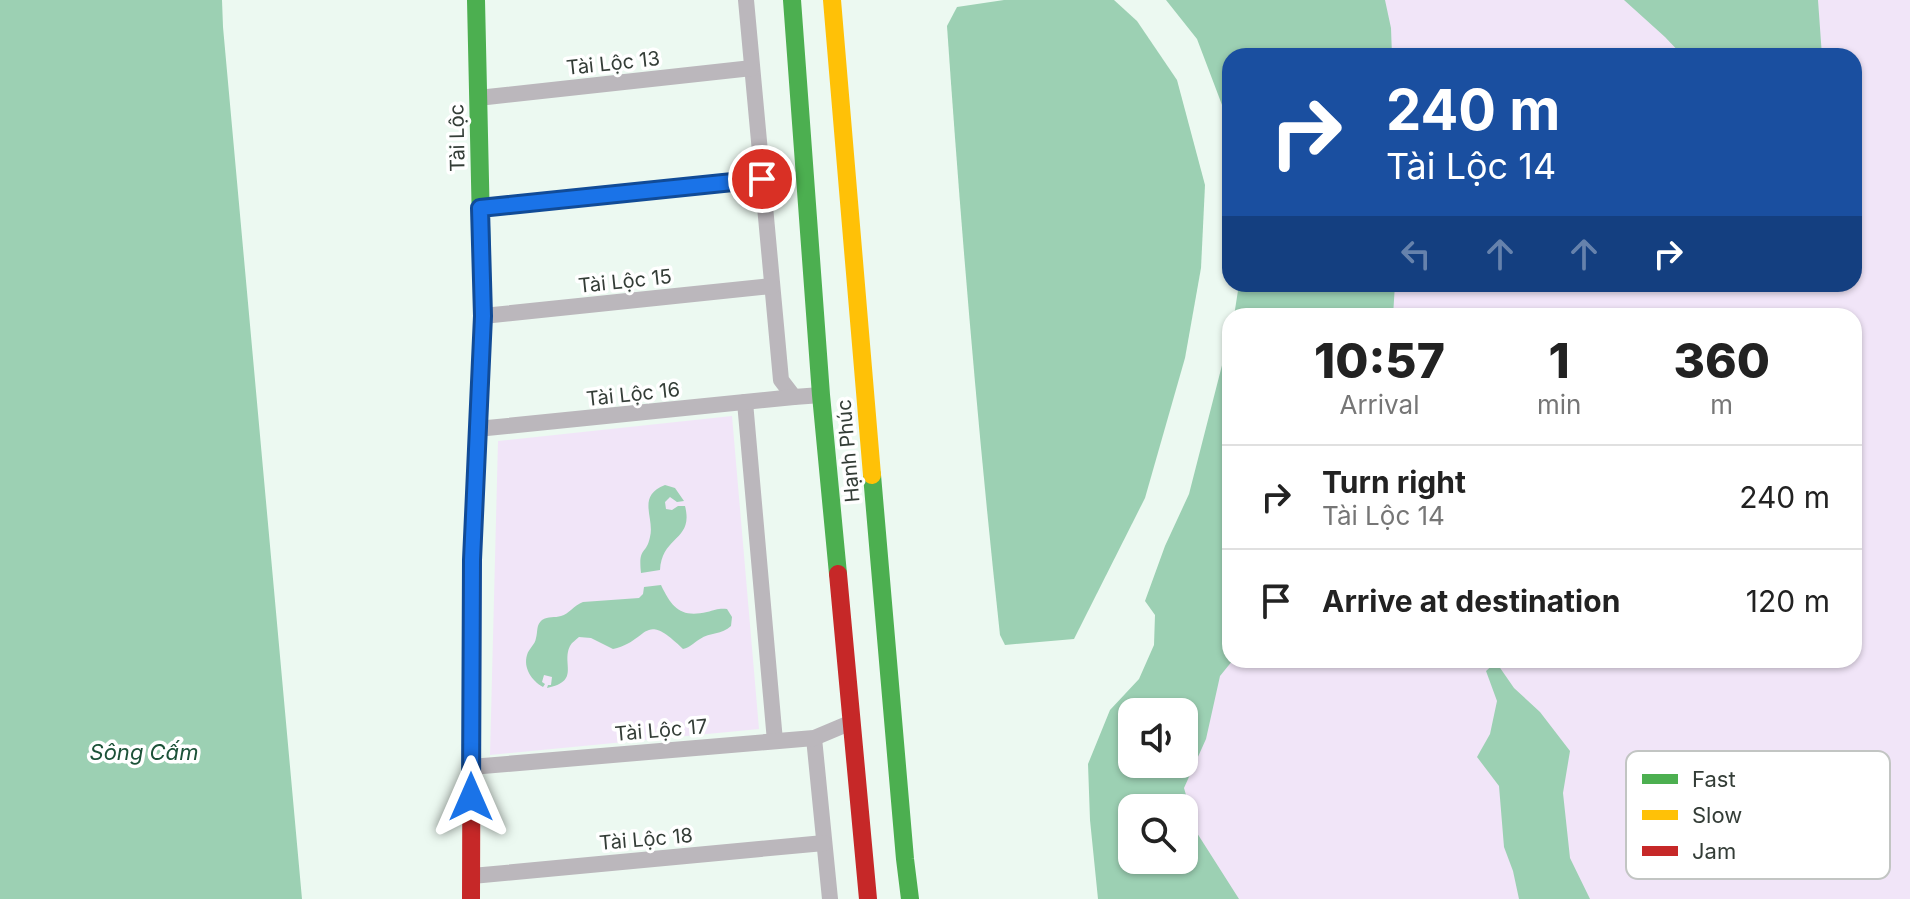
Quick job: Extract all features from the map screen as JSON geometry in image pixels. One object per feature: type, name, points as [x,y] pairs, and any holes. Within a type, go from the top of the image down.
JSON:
[{"type":"street","name":"Tài Lộc","points":[[471,899],[472,560],[483,316],[476,0]]},
{"type":"street","points":[[746,0],[781,380],[794,397]]},
{"type":"street","name":"Hạnh Phúc","points":[[792,0],[821,395],[872,714],[910,899]]},
{"type":"street","name":"Hạnh Phúc","points":[[832,0],[872,714],[868,899]]},
{"type":"street","name":"Tài Lộc 13","points":[[478,98],[752,68]]},
{"type":"street","points":[[480,208],[762,179]]},
{"type":"street","name":"Tài Lộc 15","points":[[483,316],[772,286]]},
{"type":"street","name":"Tài Lộc 16","points":[[477,429],[821,395]]},
{"type":"street","points":[[745,402],[775,741]]},
{"type":"street","name":"Tài Lộc 17","points":[[471,767],[814,738],[872,714]]},
{"type":"street","points":[[814,738],[830,899]]},
{"type":"street","name":"Tài Lộc 18","points":[[472,876],[824,843]]},
{"type":"shaded area","points":[[1247,0],[1910,0],[1910,899],[1195,899],[1188,874],[1198,874],[1198,794],[1161,794],[1173,778],[1198,778],[1196,698],[1223,668],[1862,668],[1862,308],[1295,308],[1290,292],[1862,292],[1862,48],[1272,48]]},
{"type":"shaded area","points":[[732,416],[759,729],[490,755],[498,441]]},
{"type":"water","name":"Sông Cấm","points":[[0,0],[222,0],[302,899],[0,899]]},
{"type":"water","points":[[1004,0],[1114,0],[1137,21],[1177,80],[1205,185],[1201,268],[1185,358],[1145,498],[1074,639],[1005,645],[1000,635],[977,407],[947,26],[957,7]]},
{"type":"water","points":[[1166,0],[1385,0],[1392,48],[1222,48],[1222,105],[1197,39]]},
{"type":"water","points":[[1624,0],[1818,0],[1821,48],[1675,48]]},
{"type":"water","points":[[1238,292],[1394,292],[1394,308],[1235,308]]},
{"type":"water","points":[[1222,365],[1222,668],[1226,668],[1220,676],[1206,739],[1198,757],[1198,698],[1121,698],[1139,679],[1154,645],[1155,615],[1145,601],[1165,546],[1189,494]]},
{"type":"water","points":[[665,485],[675,488],[684,501],[677,502],[670,497],[665,502],[666,509],[685,506],[685,526],[666,550],[660,570],[641,573],[641,555],[651,530],[649,501],[656,490]]},
{"type":"water","points":[[661,585],[669,600],[684,612],[698,614],[727,609],[732,617],[731,626],[683,649],[670,637],[653,629],[613,649],[591,638],[579,637],[570,646],[564,681],[547,688],[551,685],[552,677],[544,675],[543,687],[532,678],[526,660],[542,620],[564,615],[583,602],[639,598],[644,587]]},
{"type":"water","points":[[1500,668],[1570,751],[1563,793],[1570,858],[1590,899],[1519,899],[1504,847],[1499,786],[1477,757],[1490,734],[1497,701],[1486,671]]},
{"type":"water","points":[[1118,701],[1118,778],[1188,778],[1184,788],[1186,794],[1118,794],[1118,874],[1198,874],[1198,835],[1239,899],[1098,899],[1088,764],[1110,710]]},
{"type":"traffic: fast","points":[[476,0],[483,316],[479,411]]},
{"type":"traffic: fast","points":[[792,0],[821,395],[838,574]]},
{"type":"traffic: fast","points":[[872,475],[910,899]]},
{"type":"traffic: slow","points":[[832,0],[872,475]]},
{"type":"traffic: jam","points":[[471,899],[472,560],[479,411]]},
{"type":"traffic: jam","points":[[838,574],[868,899]]},
{"type":"route","points":[[471,797],[472,560],[483,316],[480,208],[762,179]]}]
